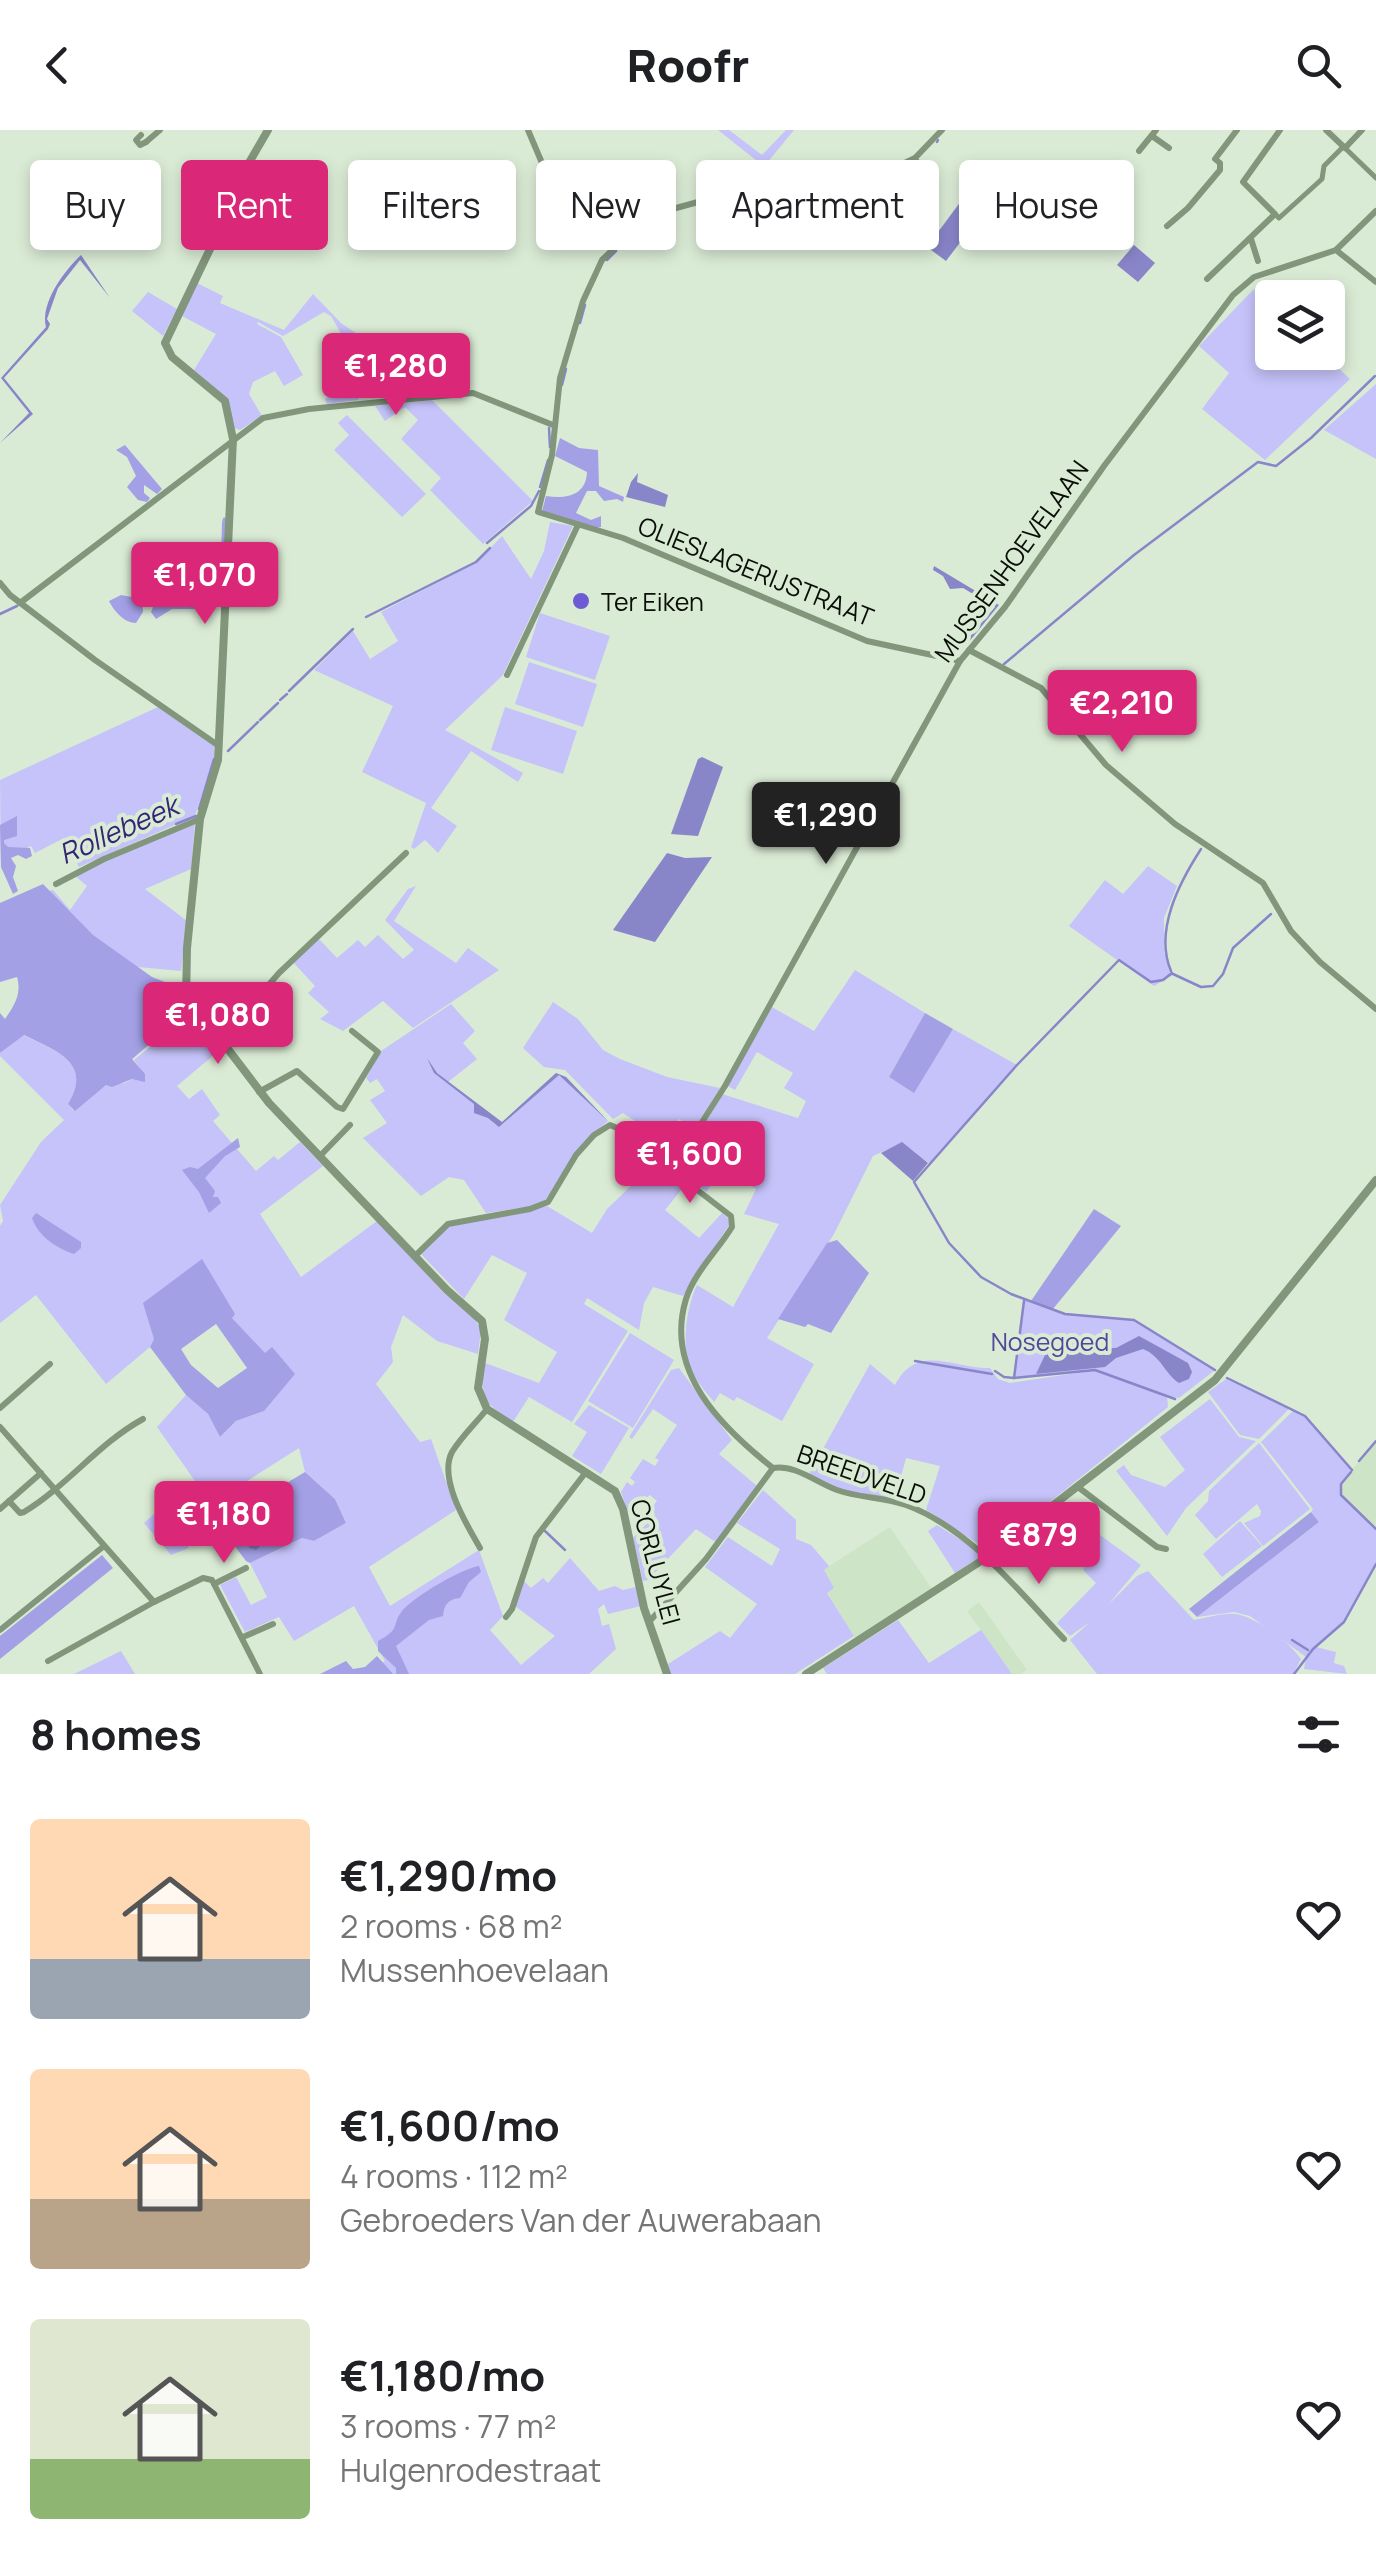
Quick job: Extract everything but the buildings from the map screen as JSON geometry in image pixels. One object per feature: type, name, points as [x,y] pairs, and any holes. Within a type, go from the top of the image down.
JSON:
[{"type":"street","points":[[141,136],[160,130]]},
{"type":"street","points":[[254,130],[262,142]]},
{"type":"street","points":[[268,130],[232,192],[211,248],[166,340],[172,356],[225,401],[233,438],[218,760],[200,819],[185,994],[192,1012],[221,1040],[259,1092],[482,1321],[485,1338],[478,1388],[488,1409],[454,1450],[450,1462],[454,1500],[480,1548]]},
{"type":"street","points":[[528,130],[541,160]]},
{"type":"street","points":[[676,207],[730,200],[834,197],[915,158],[942,130]]},
{"type":"street","points":[[1167,226],[1220,170],[1215,159],[1236,130]]},
{"type":"street","points":[[1280,130],[1244,182],[1279,218],[1322,179],[1324,166],[1362,130]]},
{"type":"street","points":[[1326,130],[1376,178]]},
{"type":"street","points":[[1138,151],[1154,133],[1169,148]]},
{"type":"street","name":"MUSSENHOEVELAAN","points":[[672,1169],[725,1086],[960,660],[1005,607],[1104,466],[1234,294],[1254,278],[1336,250],[1376,210]]},
{"type":"street","points":[[1207,279],[1275,214]]},
{"type":"street","points":[[1251,238],[1258,262]]},
{"type":"street","points":[[20,603],[253,423],[280,412],[473,392],[553,425],[560,378],[583,300],[602,260],[612,250]]},
{"type":"street","points":[[1336,250],[1376,282]]},
{"type":"street","name":"OLIESLAGERIJSTRAAT","points":[[553,425],[552,455],[538,512],[623,538],[868,640],[960,660]]},
{"type":"street","points":[[507,674],[578,525]]},
{"type":"street","points":[[0,583],[20,603],[219,746]]},
{"type":"street","points":[[969,650],[1042,688],[1106,765],[1175,824],[1263,883],[1291,931],[1376,1010]]},
{"type":"street","points":[[56,884],[104,859],[200,819]]},
{"type":"street","points":[[221,1040],[279,973],[406,853]]},
{"type":"street","points":[[259,1092],[297,1071],[342,1109],[378,1052],[352,1031]]},
{"type":"street","points":[[320,1156],[350,1125]]},
{"type":"street","points":[[415,1256],[448,1224],[548,1202],[576,1155],[594,1135],[610,1125],[731,1216],[733,1222],[686,1300],[682,1339],[685,1367],[731,1434],[772,1468],[706,1559],[649,1622]]},
{"type":"street","points":[[806,1674],[988,1556],[1224,1371],[1376,1180]]},
{"type":"street","points":[[0,1408],[50,1364]]},
{"type":"street","name":"CORLUYLEI","points":[[488,1409],[610,1486],[621,1503],[649,1622],[667,1674]]},
{"type":"street","points":[[9,1501],[22,1513],[56,1491],[126,1428],[143,1420]]},
{"type":"street","points":[[0,1427],[154,1602]]},
{"type":"street","name":"BREEDVELD","points":[[772,1468],[786,1468],[847,1494],[909,1506],[988,1556],[1064,1640]]},
{"type":"street","points":[[506,1617],[536,1537],[586,1472]]},
{"type":"street","points":[[0,1508],[40,1473]]},
{"type":"street","points":[[1078,1487],[1156,1547],[1166,1550]]},
{"type":"street","points":[[0,1630],[104,1546]]},
{"type":"street","points":[[214,1584],[246,1568]]},
{"type":"street","points":[[48,1661],[154,1602],[209,1578],[244,1637],[260,1674]]},
{"type":"street","points":[[244,1637],[274,1624]]},
{"type":"shaded area","points":[[959,204],[959,244],[946,261],[931,250],[939,250],[939,231]]},
{"type":"shaded area","points":[[1134,245],[1155,263],[1138,282],[1117,265],[1134,250]]},
{"type":"shaded area","points":[[81,255],[110,298],[80,260],[58,288],[47,319],[48,329],[4,378],[33,414],[0,443],[29,413],[1,378],[46,327],[45,318],[50,298]]},
{"type":"shaded area","points":[[560,438],[579,448],[598,450],[599,486],[624,497],[623,502],[604,501],[596,491],[587,491],[576,513],[591,520],[601,516],[601,527],[542,511],[546,496],[574,494],[586,480],[587,472],[555,456]]},
{"type":"shaded area","points":[[125,445],[162,489],[157,494],[144,485],[144,493],[150,498],[147,502],[138,500],[127,487],[136,476],[127,457],[116,450]]},
{"type":"shaded area","points":[[638,473],[637,482],[668,495],[665,507],[626,497]]},
{"type":"shaded area","points":[[227,517],[222,598],[209,598],[194,609],[172,609],[156,619],[151,612],[153,607],[178,604],[184,596],[200,596],[219,589],[217,565],[221,560],[223,518]]},
{"type":"shaded area","points":[[934,566],[999,605],[968,643],[995,607],[963,588],[950,589],[943,576],[933,570]]},
{"type":"shaded area","points":[[121,595],[142,599],[143,612],[136,623],[120,616],[109,601]]},
{"type":"shaded area","points":[[702,757],[723,767],[698,836],[671,834],[698,759]]},
{"type":"shaded area","points":[[17,816],[17,836],[4,843],[8,847],[30,848],[32,856],[11,858],[16,866],[13,877],[18,891],[13,894],[1,867],[0,825]]},
{"type":"shaded area","points":[[667,853],[685,858],[712,857],[655,942],[613,930]]},
{"type":"shaded area","points":[[43,884],[93,935],[152,977],[170,984],[172,1000],[182,1001],[186,1012],[132,1059],[145,1074],[145,1082],[132,1079],[112,1087],[106,1085],[75,1111],[68,1104],[75,1090],[74,1068],[59,1053],[24,1035],[0,1053],[0,1013],[5,1019],[18,989],[17,977],[0,982],[0,903]]},
{"type":"shaded area","points":[[925,1013],[953,1029],[914,1093],[889,1077]]},
{"type":"shaded area","points":[[427,1058],[437,1073],[502,1122],[556,1073],[566,1077],[608,1121],[559,1075],[499,1127],[474,1113],[474,1104],[434,1073]]},
{"type":"shaded area","points":[[238,1138],[240,1147],[225,1156],[205,1178],[215,1191],[213,1197],[221,1203],[209,1213],[182,1170],[198,1169]]},
{"type":"shaded area","points":[[902,1142],[928,1163],[913,1181],[881,1153]]},
{"type":"shaded area","points":[[1094,1209],[1121,1226],[1053,1309],[1031,1301]]},
{"type":"shaded area","points":[[36,1213],[81,1242],[81,1248],[74,1254],[48,1240],[32,1218]]},
{"type":"shaded area","points":[[837,1240],[869,1273],[831,1333],[778,1319],[827,1243]]},
{"type":"shaded area","points":[[202,1259],[235,1314],[232,1318],[265,1353],[272,1347],[295,1374],[264,1411],[236,1421],[220,1437],[208,1414],[186,1395],[150,1347],[154,1339],[143,1303]],"holes":[[[216,1324],[247,1368],[218,1388],[191,1365],[181,1349]]]},
{"type":"shaded area","points":[[1139,1336],[1188,1363],[1192,1372],[1189,1379],[1179,1383],[1143,1349],[1116,1358],[1105,1367],[1036,1374],[1045,1355],[1069,1349],[1116,1348]]},
{"type":"shaded area","points":[[1376,1441],[1376,1529],[1349,1507],[1340,1490],[1344,1479]]},
{"type":"shaded area","points":[[305,1472],[335,1499],[346,1523],[314,1541],[302,1538],[250,1563],[246,1561],[222,1529],[248,1506]]},
{"type":"shaded area","points":[[1311,1512],[1319,1522],[1197,1617],[1189,1609]]},
{"type":"shaded area","points":[[282,1516],[289,1523],[287,1533],[266,1541],[256,1550],[249,1548],[249,1538]]},
{"type":"shaded area","points":[[890,1527],[934,1592],[857,1641],[827,1592],[823,1570]]},
{"type":"shaded area","points":[[102,1555],[113,1568],[0,1659],[0,1636]]},
{"type":"shaded area","points":[[479,1566],[481,1572],[469,1582],[460,1598],[447,1603],[443,1616],[429,1620],[396,1646],[409,1674],[396,1674],[396,1668],[378,1651],[378,1641],[393,1630],[402,1611],[416,1598]]},
{"type":"shaded area","points":[[979,1602],[1027,1670],[1021,1674],[1012,1674],[967,1611]]},
{"type":"shaded area","points":[[377,1656],[393,1674],[320,1674],[346,1661],[353,1669],[365,1667]]},
{"type":"green space","points":[[718,130],[729,130],[762,155],[786,130],[794,130],[769,160],[756,160]]},
{"type":"green space","points":[[197,283],[223,296],[220,303],[284,330],[313,294],[341,323],[379,349],[358,400],[327,404],[325,399],[365,376],[331,316],[324,312],[283,336],[258,322],[281,337],[303,375],[284,386],[275,371],[253,382],[249,394],[262,416],[240,430],[234,428],[226,398],[194,370],[216,334],[180,315]]},
{"type":"green space","points":[[1254,289],[1255,370],[1340,370],[1350,379],[1265,460],[1202,409],[1229,373],[1199,346]]},
{"type":"green space","points":[[148,292],[177,309],[163,336],[132,311]]},
{"type":"green space","points":[[1376,384],[1376,459],[1324,430]]},
{"type":"green space","points":[[432,400],[533,501],[483,544],[430,490],[441,478],[401,439],[418,420],[405,407],[385,421],[375,406]]},
{"type":"green space","points":[[347,415],[426,494],[402,517],[334,450],[349,435],[338,423]]},
{"type":"green space","points":[[550,522],[573,526],[503,675],[445,730],[523,773],[518,782],[471,751],[431,808],[457,826],[438,853],[425,840],[414,849],[411,847],[426,803],[362,772],[393,706],[314,670],[353,631],[370,659],[398,641],[381,612],[476,563],[502,536],[531,579],[544,551]]},
{"type":"green space","points":[[540,613],[610,636],[595,680],[526,657]]},
{"type":"green space","points":[[529,662],[597,684],[583,727],[515,704]]},
{"type":"green space","points":[[158,707],[214,746],[214,759],[195,816],[79,867],[64,838],[35,853],[31,846],[1,860],[0,780]]},
{"type":"green space","points":[[505,707],[577,731],[563,774],[491,750]]},
{"type":"green space","points":[[195,821],[191,869],[145,889],[187,921],[181,971],[138,967],[152,978],[170,984],[172,1000],[182,1001],[186,1014],[105,1082],[0,903],[53,890],[70,910],[87,886],[74,875]]},
{"type":"green space","points":[[1148,866],[1177,886],[1164,918],[1164,952],[1173,975],[1154,986],[1069,926],[1105,880],[1123,894]]},
{"type":"green space","points":[[416,886],[394,921],[456,963],[468,948],[499,970],[413,1028],[383,1001],[343,1031],[320,1019],[329,1012],[308,993],[315,986],[293,962],[318,938],[337,958],[358,940],[365,947],[378,935],[403,959],[414,950],[385,920],[408,889]]},
{"type":"green space","points":[[855,970],[925,1013],[889,1077],[913,1092],[953,1029],[1017,1065],[930,1164],[902,1143],[873,1156],[834,1234],[767,1338],[814,1364],[782,1421],[737,1397],[734,1401],[720,1393],[714,1402],[692,1372],[686,1336],[690,1303],[697,1285],[733,1307],[779,1224],[744,1214],[756,1189],[723,1169],[706,1192],[677,1167],[722,1094],[798,1118],[806,1101],[784,1088],[793,1073],[757,1052],[735,1090],[728,1086],[772,1007],[814,1031]]},
{"type":"green space","points":[[553,1002],[578,1019],[603,1050],[620,1059],[667,1077],[720,1088],[694,1129],[679,1119],[662,1139],[623,1113],[613,1119],[565,1070],[544,1067],[523,1048]]},
{"type":"green space","points":[[451,1004],[475,1031],[463,1043],[477,1059],[448,1082],[503,1124],[556,1073],[566,1077],[608,1121],[583,1143],[544,1202],[535,1206],[486,1213],[464,1180],[449,1177],[421,1196],[363,1138],[387,1123],[370,1100],[385,1091],[377,1079],[370,1083],[366,1078],[381,1051]]},
{"type":"green space","points":[[189,1015],[222,1048],[177,1086],[189,1099],[202,1089],[220,1115],[213,1121],[256,1171],[300,1142],[323,1166],[260,1214],[301,1277],[377,1221],[444,1293],[473,1316],[481,1330],[478,1354],[437,1341],[403,1315],[391,1347],[393,1362],[376,1384],[420,1442],[431,1439],[456,1510],[369,1567],[390,1606],[479,1550],[503,1616],[490,1630],[521,1665],[555,1636],[515,1606],[522,1579],[531,1588],[543,1578],[548,1583],[570,1558],[599,1591],[615,1586],[623,1590],[636,1587],[641,1606],[608,1614],[604,1604],[598,1609],[602,1626],[609,1624],[616,1649],[589,1674],[362,1674],[385,1661],[354,1606],[294,1641],[279,1617],[245,1632],[220,1585],[236,1577],[251,1605],[267,1597],[250,1563],[302,1538],[314,1541],[346,1523],[335,1499],[305,1472],[299,1448],[247,1481],[258,1502],[192,1547],[172,1508],[195,1481],[157,1427],[186,1395],[208,1414],[220,1437],[236,1421],[264,1411],[272,1348],[265,1354],[231,1317],[154,1339],[150,1347],[106,1384],[36,1295],[0,1323],[0,1205],[41,1142],[64,1120],[0,1053],[23,1035],[67,1060],[76,1078],[68,1104],[73,1110],[106,1085],[124,1083],[144,1074],[134,1060]]},
{"type":"green space","points":[[628,1139],[686,1184],[665,1210],[699,1238],[722,1213],[729,1225],[683,1296],[653,1287],[644,1303],[639,1330],[587,1298],[584,1304],[628,1331],[572,1422],[529,1397],[513,1422],[486,1398],[485,1363],[539,1383],[557,1352],[504,1320],[527,1273],[492,1255],[464,1299],[421,1254],[446,1226],[547,1206],[592,1233],[607,1209],[637,1180],[615,1152]]},
{"type":"green space","name":"Nosegoed","points":[[1025,1299],[1065,1314],[1134,1320],[1215,1370],[1179,1398],[1167,1396],[1168,1407],[989,1551],[926,1510],[940,1466],[906,1458],[895,1499],[848,1492],[809,1474],[870,1364],[895,1385],[914,1364],[925,1361],[990,1368],[998,1379],[1010,1383],[1084,1372],[1014,1378]]},
{"type":"green space","points":[[630,1333],[674,1360],[633,1428],[588,1401]]},
{"type":"green space","points":[[679,1368],[732,1440],[719,1454],[757,1486],[717,1543],[696,1529],[643,1581],[633,1538],[655,1515],[652,1507],[657,1501],[650,1495],[628,1512],[621,1492],[627,1482],[632,1486],[635,1482],[630,1478],[643,1459],[655,1466],[659,1460],[655,1458],[677,1425],[653,1409],[632,1439],[629,1437],[671,1370]]},
{"type":"green space","points":[[1226,1379],[1290,1408],[1259,1439],[1240,1435],[1208,1392]]},
{"type":"green space","points":[[1210,1399],[1239,1437],[1256,1441],[1186,1508],[1167,1536],[1116,1471],[1124,1465],[1131,1475],[1165,1487],[1185,1470],[1160,1437]]},
{"type":"green space","points":[[589,1405],[629,1428],[601,1474],[572,1456],[587,1432],[574,1424]]},
{"type":"green space","points":[[1294,1410],[1305,1416],[1352,1470],[1341,1484],[1341,1495],[1376,1529],[1376,1564],[1344,1622],[1316,1647],[1336,1652],[1334,1663],[1344,1666],[1347,1674],[1304,1669],[1306,1657],[1250,1616],[1234,1612],[1197,1617],[1319,1522],[1261,1442]]},
{"type":"green space","points":[[1259,1443],[1310,1509],[1263,1546],[1244,1523],[1260,1516],[1257,1504],[1216,1539],[1195,1515],[1208,1501],[1209,1491]]},
{"type":"green space","points":[[763,1490],[796,1520],[796,1539],[811,1545],[829,1566],[824,1570],[834,1588],[827,1593],[854,1636],[795,1674],[670,1674],[668,1664],[720,1631],[730,1638],[757,1604],[705,1567],[728,1537],[772,1566],[780,1549],[737,1523]]},
{"type":"green space","points":[[170,1500],[169,1514],[189,1548],[171,1555],[144,1523]]},
{"type":"green space","points":[[1240,1521],[1262,1546],[1222,1577],[1203,1554]]},
{"type":"green space","points":[[937,1525],[981,1556],[955,1573],[928,1531]]},
{"type":"green space","points":[[1100,1535],[1141,1565],[1108,1605],[1137,1576],[1148,1571],[1194,1620],[1235,1614],[1272,1631],[1301,1659],[1293,1674],[1097,1674],[1070,1640],[1090,1622],[1070,1636],[1057,1623],[1096,1583],[1083,1570]]},
{"type":"green space","points":[[898,1620],[929,1663],[981,1630],[1012,1674],[827,1674],[823,1668]]},
{"type":"green space","points":[[121,1651],[135,1674],[74,1674]]},
{"type":"waterway","name":"Rollebeek","points":[[607,260],[616,251]]},
{"type":"waterway","name":"Rollebeek","points":[[580,323],[585,305]]},
{"type":"waterway","name":"Rollebeek","points":[[562,385],[566,369]]},
{"type":"waterway","points":[[1004,664],[1134,555],[1258,462],[1276,466],[1375,376]]},
{"type":"waterway","name":"Rollebeek","points":[[549,428],[550,447]]},
{"type":"waterway","name":"Rollebeek","points":[[540,487],[548,460]]},
{"type":"waterway","name":"Rollebeek","points":[[487,543],[531,506],[539,491]]},
{"type":"waterway","name":"Rollebeek","points":[[366,617],[476,562],[490,548]]},
{"type":"waterway","points":[[0,614],[17,606]]},
{"type":"waterway","name":"Rollebeek","points":[[289,691],[353,629]]},
{"type":"waterway","name":"Rollebeek","points":[[280,700],[287,694]]},
{"type":"waterway","name":"Rollebeek","points":[[260,720],[278,703]]},
{"type":"waterway","name":"Rollebeek","points":[[228,751],[258,722]]},
{"type":"waterway","name":"Rollebeek","points":[[199,809],[214,759]]},
{"type":"waterway","name":"Rollebeek","points":[[176,824],[196,816]]},
{"type":"waterway","points":[[1171,971],[1165,940],[1167,924],[1177,892],[1201,849]]},
{"type":"waterway","points":[[1173,974],[1201,987],[1213,986],[1223,974],[1233,948],[1271,914]]},
{"type":"waterway","points":[[1172,973],[1151,982],[1119,960],[1017,1065],[914,1182],[949,1243],[981,1277],[1011,1294],[1065,1314],[1134,1320],[1215,1370]]},
{"type":"waterway","points":[[995,1371],[1014,1378],[1024,1301]]},
{"type":"waterway","points":[[915,1361],[992,1374]]},
{"type":"waterway","points":[[1014,1378],[1095,1370],[1175,1399]]},
{"type":"waterway","points":[[1227,1378],[1305,1416],[1352,1470]]},
{"type":"waterway","points":[[1359,1461],[1376,1441]]},
{"type":"waterway","points":[[1351,1472],[1341,1484],[1341,1495],[1376,1529]]},
{"type":"waterway","points":[[545,1531],[565,1550]]},
{"type":"waterway","points":[[1294,1674],[1313,1649],[1344,1622],[1376,1564]]},
{"type":"waterway","points":[[1292,1640],[1308,1650]]},
{"type":"place","name":"Ter Eiken","points":[[581,601]]}]
